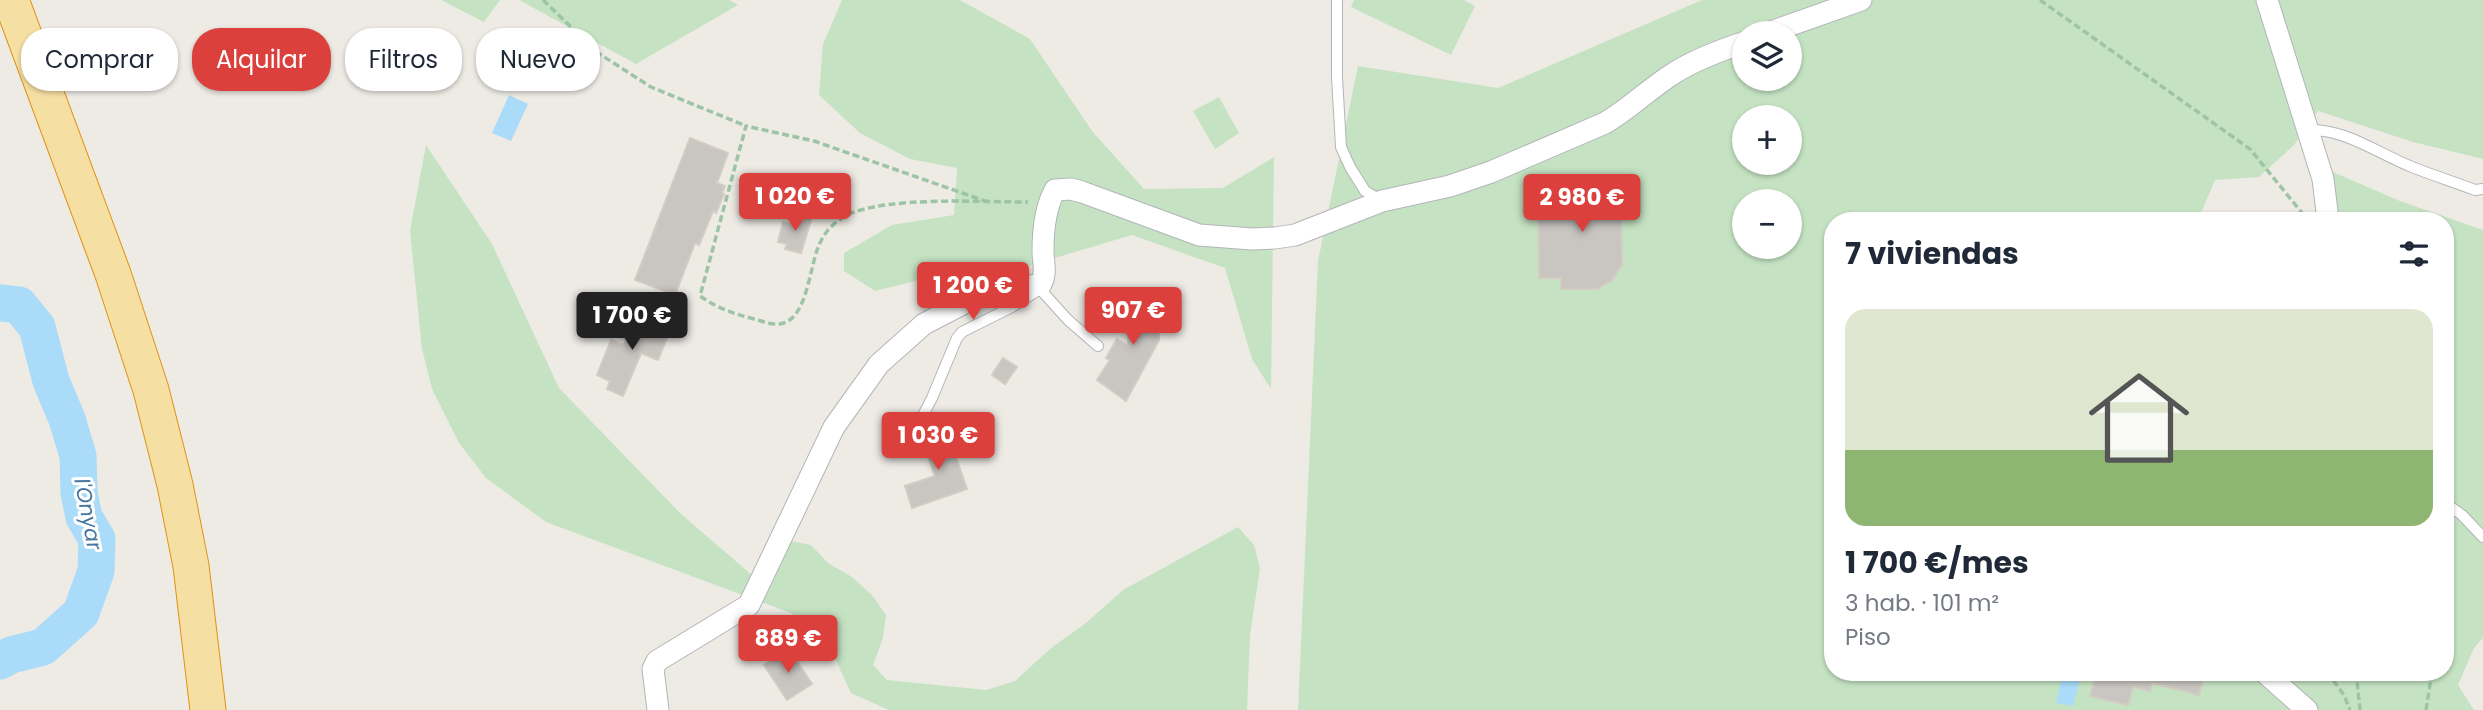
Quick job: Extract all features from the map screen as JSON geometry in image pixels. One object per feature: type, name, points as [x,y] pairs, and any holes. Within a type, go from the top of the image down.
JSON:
[{"type":"highway","points":[[11,0],[113,274],[151,390],[175,485],[191,566],[208,710]]},
{"type":"street","points":[[1802,21],[1861,0]]},
{"type":"street","points":[[2267,0],[2323,179],[2327,212]]},
{"type":"street","points":[[658,710],[653,669],[657,661],[749,605],[834,428],[879,364],[924,324],[976,297],[1041,286],[1045,275],[1043,251],[1048,203],[1055,190],[1071,189],[1199,234],[1252,239],[1295,235],[1381,201],[1450,186],[1491,172],[1605,123],[1622,114],[1668,76],[1699,59],[1732,47]]},
{"type":"street","points":[[2274,681],[2307,710]]},
{"type":"lane","points":[[1337,0],[1341,147],[1365,191],[1381,201]]},
{"type":"lane","points":[[2308,130],[2337,133],[2412,167],[2475,190],[2483,189]]},
{"type":"lane","points":[[906,448],[962,332],[1012,307],[1041,286],[1068,320],[1098,346]]},
{"type":"lane","points":[[2454,509],[2483,537]]},
{"type":"path","points":[[543,0],[598,53],[652,87],[746,126],[814,141],[988,202]]},
{"type":"path","points":[[2040,0],[2250,149],[2302,212]]},
{"type":"path","points":[[746,126],[701,296],[718,308],[768,323],[779,324],[790,320],[801,305],[821,241],[829,229],[850,214],[895,204],[1048,203]]},
{"type":"path","points":[[2334,681],[2344,695],[2350,710]]},
{"type":"path","points":[[2357,681],[2360,710]]},
{"type":"path","points":[[2426,710],[2431,681]]},
{"type":"green space","points":[[441,0],[500,0],[484,22]]},
{"type":"green space","points":[[519,0],[729,0],[738,5],[636,64],[600,44],[600,28],[570,28]]},
{"type":"green space","points":[[842,0],[960,0],[1030,39],[1092,131],[1144,189],[1223,188],[1274,157],[1271,389],[1252,359],[1225,268],[1132,235],[1018,269],[976,277],[944,274],[875,291],[844,271],[844,253],[892,225],[954,215],[957,168],[910,159],[860,133],[819,95],[823,44]]},
{"type":"green space","points":[[1354,0],[1464,0],[1475,6],[1451,55],[1351,7]]},
{"type":"green space","points":[[1702,0],[2483,0],[2483,159],[2413,142],[2318,111],[2294,145],[2259,177],[2215,180],[2201,212],[1824,212],[1824,681],[2454,681],[2454,220],[2483,230],[2483,638],[2474,648],[2458,685],[2474,710],[1298,710],[1318,261],[1358,66],[1498,88]]},
{"type":"green space","points":[[1219,97],[1239,133],[1215,149],[1193,111]]},
{"type":"green space","points":[[426,145],[492,244],[559,388],[681,514],[760,582],[781,539],[811,545],[828,563],[852,577],[872,595],[886,615],[883,638],[873,665],[887,680],[986,690],[1015,681],[1123,590],[1238,527],[1254,545],[1260,568],[1250,636],[1247,710],[889,710],[851,693],[831,650],[791,613],[546,522],[486,478],[459,443],[432,389],[422,349],[410,231]]},
{"type":"green space","points":[[2328,170],[2400,201],[2431,212],[2336,212]]},
{"type":"water","points":[[509,95],[528,104],[511,141],[492,133]]},
{"type":"water","points":[[2061,681],[2080,681],[2073,706],[2056,703]]},
{"type":"building","points":[[690,138],[728,153],[717,183],[725,186],[716,213],[713,211],[699,245],[695,243],[675,295],[635,280]]},
{"type":"building","points":[[1621,178],[1622,265],[1612,280],[1597,289],[1561,289],[1561,278],[1539,278],[1538,199],[1560,199],[1560,184],[1568,184],[1568,179]]},
{"type":"building","points":[[794,212],[812,217],[801,253],[785,249],[787,244],[778,242],[783,222],[791,225]]},
{"type":"building","points":[[1134,293],[1158,294],[1159,340],[1126,401],[1097,380],[1110,360],[1106,358],[1117,339],[1128,346]]},
{"type":"building","points":[[637,314],[671,328],[658,360],[641,353],[623,396],[607,389],[610,381],[597,375],[611,340],[624,345]]},
{"type":"building","points":[[1003,358],[1017,367],[1005,384],[992,375]]},
{"type":"building","points":[[946,429],[967,489],[912,508],[905,486],[935,476],[921,437]]},
{"type":"building","points":[[789,649],[812,684],[787,700],[764,665]]},
{"type":"building","points":[[2094,681],[2203,681],[2199,695],[2152,683],[2150,691],[2133,687],[2128,705],[2090,696]]},
{"type":"waterway","name":"l'Onyar","points":[[0,303],[19,305],[37,327],[51,381],[67,419],[78,456],[79,493],[84,517],[97,539],[96,571],[81,613],[43,647],[11,655],[0,661]]}]
